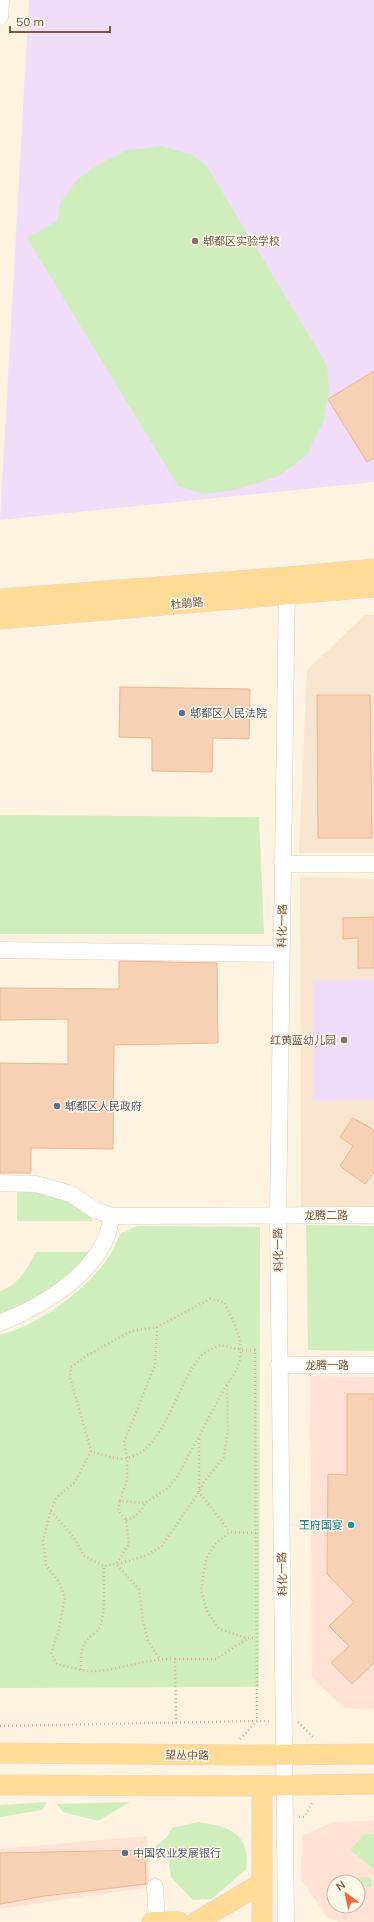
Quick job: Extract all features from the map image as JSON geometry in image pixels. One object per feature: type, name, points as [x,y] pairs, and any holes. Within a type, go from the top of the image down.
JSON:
[{"type":"main road","name":"杜鹃路","points":[[0,619],[287,586],[374,569]]},
{"type":"main road","name":"杜鹃路","points":[[0,599],[287,586],[374,587]]},
{"type":"main road","name":"望丛中路","points":[[0,1753],[285,1755],[374,1754]]},
{"type":"main road","points":[[0,1785],[285,1786],[374,1784]]},
{"type":"main road","points":[[262,1786],[262,1922]]},
{"type":"main road","points":[[196,1922],[262,1883]]},
{"type":"main road","points":[[155,1922],[179,1922]]},
{"type":"street","points":[[0,17],[1,0]]},
{"type":"street","name":"科化一路","points":[[286,1922],[278,1216],[287,586]]},
{"type":"street","points":[[282,864],[374,864]]},
{"type":"street","points":[[0,950],[281,954]]},
{"type":"street","points":[[0,1183],[36,1184],[71,1194],[95,1210],[112,1216],[107,1236],[96,1254],[76,1278],[51,1298],[26,1313],[0,1323]]},
{"type":"street","name":"龙腾二路","points":[[112,1216],[374,1215]]},
{"type":"street","name":"龙腾一路","points":[[279,1365],[374,1365]]},
{"type":"street","points":[[155,1887],[155,1922]]},
{"type":"path","points":[[126,1520],[135,1517],[142,1511],[145,1503],[168,1488],[177,1477],[199,1439],[227,1384],[235,1374],[242,1350],[235,1322],[224,1302],[210,1300],[157,1327],[131,1331],[86,1356],[71,1368],[70,1377],[90,1451],[75,1482],[56,1498],[51,1510],[43,1540],[46,1565],[59,1582],[65,1597],[58,1633],[51,1654],[57,1664],[80,1670],[99,1671],[159,1658],[216,1659],[247,1638]]},
{"type":"path","points":[[116,1564],[130,1544],[126,1520],[118,1511],[127,1480],[127,1458],[124,1442],[155,1365],[157,1327]]},
{"type":"path","points":[[90,1451],[114,1457],[127,1458],[147,1448],[169,1416],[185,1381],[202,1355],[220,1345],[242,1350],[255,1350],[257,1721],[240,1740]]},
{"type":"path","points":[[51,1510],[75,1539],[84,1556],[104,1566],[145,1556],[161,1547],[199,1492],[204,1482],[224,1457],[228,1430],[227,1384]]},
{"type":"path","points":[[199,1439],[199,1492],[230,1532]]},
{"type":"path","points":[[120,1501],[145,1503]]},
{"type":"path","points":[[256,1532],[230,1532],[215,1544],[206,1559],[202,1590],[207,1610],[219,1630],[247,1638],[256,1638]]},
{"type":"path","points":[[116,1564],[139,1589],[143,1621],[148,1641],[159,1658]]},
{"type":"path","points":[[80,1670],[83,1647],[87,1639],[98,1630],[104,1607],[104,1566]]},
{"type":"path","points":[[175,1659],[176,1724]]},
{"type":"path","points":[[0,1726],[176,1724],[296,1720],[313,1738],[321,1738]]},
{"type":"shaded area","name":"郫都区实验学校","points":[[29,0],[374,0],[374,482],[0,520]]},
{"type":"shaded area","points":[[365,615],[374,615],[374,853],[299,853],[307,670]]},
{"type":"shaded area","points":[[300,877],[374,879],[374,1208],[301,1208]]},
{"type":"shaded area","name":"红黄蓝幼儿园","points":[[374,979],[374,1100],[313,1101],[313,980]]},
{"type":"shaded area","points":[[310,1376],[374,1377],[374,1709],[344,1708],[312,1678]]},
{"type":"shaded area","points":[[374,1821],[374,1922],[339,1922],[327,1917],[301,1879],[302,1836],[333,1822]]},
{"type":"shaded area","points":[[147,1836],[150,1887],[0,1909],[0,1849]]},
{"type":"green space","points":[[160,146],[190,154],[206,165],[327,365],[329,391],[323,422],[307,455],[279,476],[235,490],[204,494],[178,486],[27,238],[57,221],[60,203],[76,181],[97,165],[125,151]]},
{"type":"green space","points":[[0,815],[259,817],[264,934],[0,934]]},
{"type":"green space","points":[[17,1189],[55,1192],[87,1211],[93,1221],[17,1221]]},
{"type":"green space","points":[[306,1225],[374,1226],[374,1351],[308,1350]]},
{"type":"green space","points":[[138,1226],[260,1227],[259,1687],[0,1688],[0,1335],[30,1323],[61,1304],[101,1268],[112,1252],[121,1233]]},
{"type":"green space","points":[[36,1252],[90,1252],[67,1278],[31,1302],[0,1315],[0,1291],[12,1285],[22,1275]]},
{"type":"green space","points":[[47,1802],[42,1810],[0,1817],[0,1805]]},
{"type":"green space","points":[[130,1802],[98,1821],[63,1812],[57,1804]]},
{"type":"green space","points":[[198,1822],[219,1826],[228,1829],[235,1834],[241,1839],[245,1847],[247,1857],[246,1869],[212,1899],[193,1900],[171,1877],[168,1857],[155,1847],[167,1837],[172,1828]]},
{"type":"green space","points":[[365,1834],[374,1834],[374,1869],[350,1850]]},
{"type":"green space","points":[[366,1877],[371,1877],[371,1887],[366,1887]]},
{"type":"building","points":[[374,371],[374,458],[367,462],[328,399]]},
{"type":"building","name":"郫都区人民法院","points":[[120,687],[250,689],[249,739],[213,738],[212,772],[152,771],[152,738],[119,737]]},
{"type":"building","points":[[317,695],[370,695],[372,838],[318,838]]},
{"type":"building","points":[[374,917],[374,968],[358,968],[358,938],[343,939],[343,918]]},
{"type":"building","points":[[119,961],[217,963],[218,1043],[114,1045],[113,1149],[31,1148],[31,1173],[0,1173],[0,1063],[68,1064],[68,1019],[0,1020],[0,988],[119,989]]},
{"type":"building","points":[[353,1118],[374,1130],[374,1172],[365,1184],[340,1166],[353,1146],[340,1137]]},
{"type":"building","name":"王府国宴","points":[[347,1394],[374,1394],[374,1663],[352,1684],[331,1663],[349,1646],[329,1626],[354,1602],[327,1574],[328,1474],[347,1475]]},
{"type":"building","points":[[145,1850],[146,1884],[45,1896],[0,1904],[0,1853]]},
{"type":"place","name":"郫都区实验学校","points":[[195,241]]},
{"type":"place","name":"郫都区人民法院","points":[[182,713]]},
{"type":"place","name":"红黄蓝幼儿园","points":[[344,1040]]},
{"type":"place","name":"郫都区人民政府","points":[[57,1106]]},
{"type":"place","name":"王府国宴","points":[[351,1525]]},
{"type":"place","name":"中国农业发展银行","points":[[125,1853]]}]
